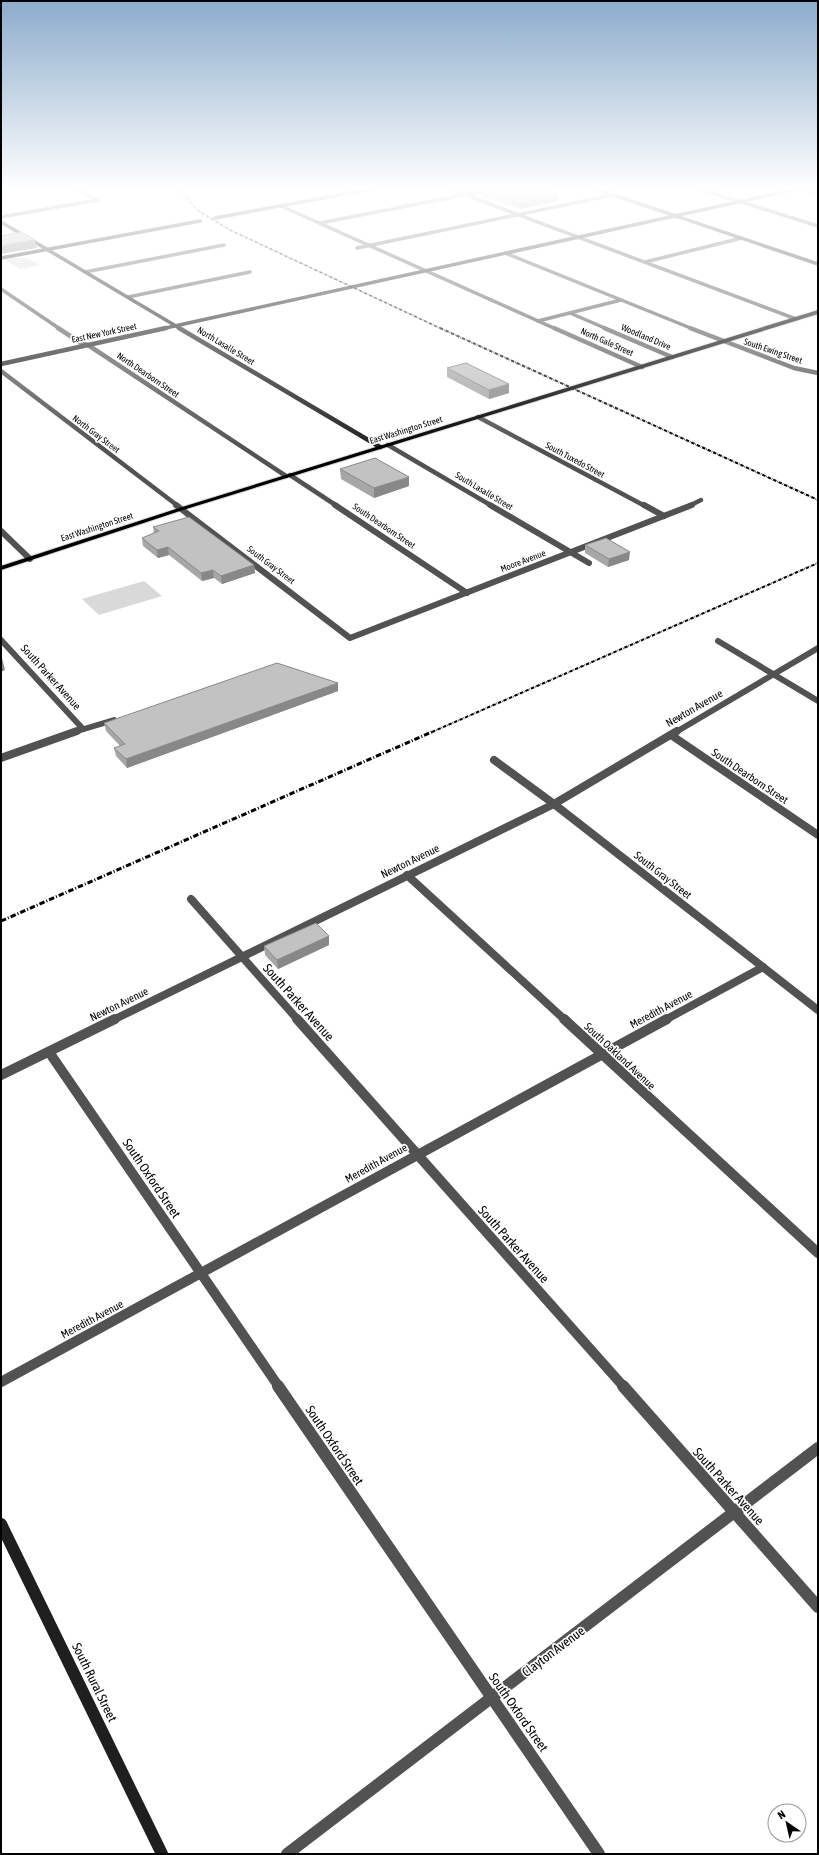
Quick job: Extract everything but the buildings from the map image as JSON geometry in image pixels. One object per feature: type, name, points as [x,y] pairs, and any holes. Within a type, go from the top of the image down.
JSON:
[{"type":"main road","name":"North Lasalle Street","points":[[91,276],[380,447]]},
{"type":"main road","name":"East New York Street","points":[[1,364],[405,276]]},
{"type":"main road","name":"East Washington Street","points":[[1,568],[181,509],[818,312]]},
{"type":"main road","name":"South Rural Street","points":[[1,1524],[162,1854]]},
{"type":"street","points":[[128,297],[233,276]]},
{"type":"street","name":"North Gale Street","points":[[436,276],[642,366]]},
{"type":"street","name":"South Ewing Street","points":[[561,276],[794,368],[818,373]]},
{"type":"street","points":[[680,276],[796,319]]},
{"type":"street","name":"North Dearborn Street","points":[[1,289],[81,343],[88,345],[288,476]]},
{"type":"street","points":[[538,321],[621,300]]},
{"type":"street","name":"Woodland Drive","points":[[570,313],[672,357]]},
{"type":"street","name":"North Gray Street","points":[[1,371],[181,509]]},
{"type":"street","name":"South Tuxedo Street","points":[[478,417],[664,516]]},
{"type":"street","name":"South Lasalle Street","points":[[388,445],[590,563]]},
{"type":"street","name":"South Dearborn Street","points":[[288,476],[467,593]]},
{"type":"street","name":"Moore Avenue","points":[[350,638],[702,500]]},
{"type":"street","name":"South Gray Street","points":[[181,509],[350,638]]},
{"type":"street","points":[[1,531],[30,559]]},
{"type":"street","name":"South Parker Avenue","points":[[1,640],[83,729]]},
{"type":"street","points":[[718,641],[818,701]]},
{"type":"street","name":"Newton Avenue","points":[[1,1076],[554,804],[818,648]]},
{"type":"street","points":[[1,758],[83,729],[121,718]]},
{"type":"street","name":"South Dearborn Street","points":[[671,735],[818,835]]},
{"type":"street","name":"South Gray Street","points":[[494,760],[554,804],[818,1010]]},
{"type":"street","name":"South Oakland Avenue","points":[[407,875],[818,1254]]},
{"type":"street","name":"South Parker Avenue","points":[[191,899],[818,1607]]},
{"type":"street","name":"Meredith Avenue","points":[[1,1382],[763,967]]},
{"type":"street","name":"South Oxford Street","points":[[49,1052],[599,1854]]},
{"type":"street","name":"Clayton Avenue","points":[[287,1854],[818,1448]]},
{"type":"shaded area","points":[[144,581],[162,596],[99,615],[82,599]]},
{"type":"railway","points":[[328,276],[442,329]]},
{"type":"railway","points":[[440,328],[818,500]]},
{"type":"railway","points":[[432,732],[818,563]]},
{"type":"railway","points":[[1,921],[434,731]]}]
